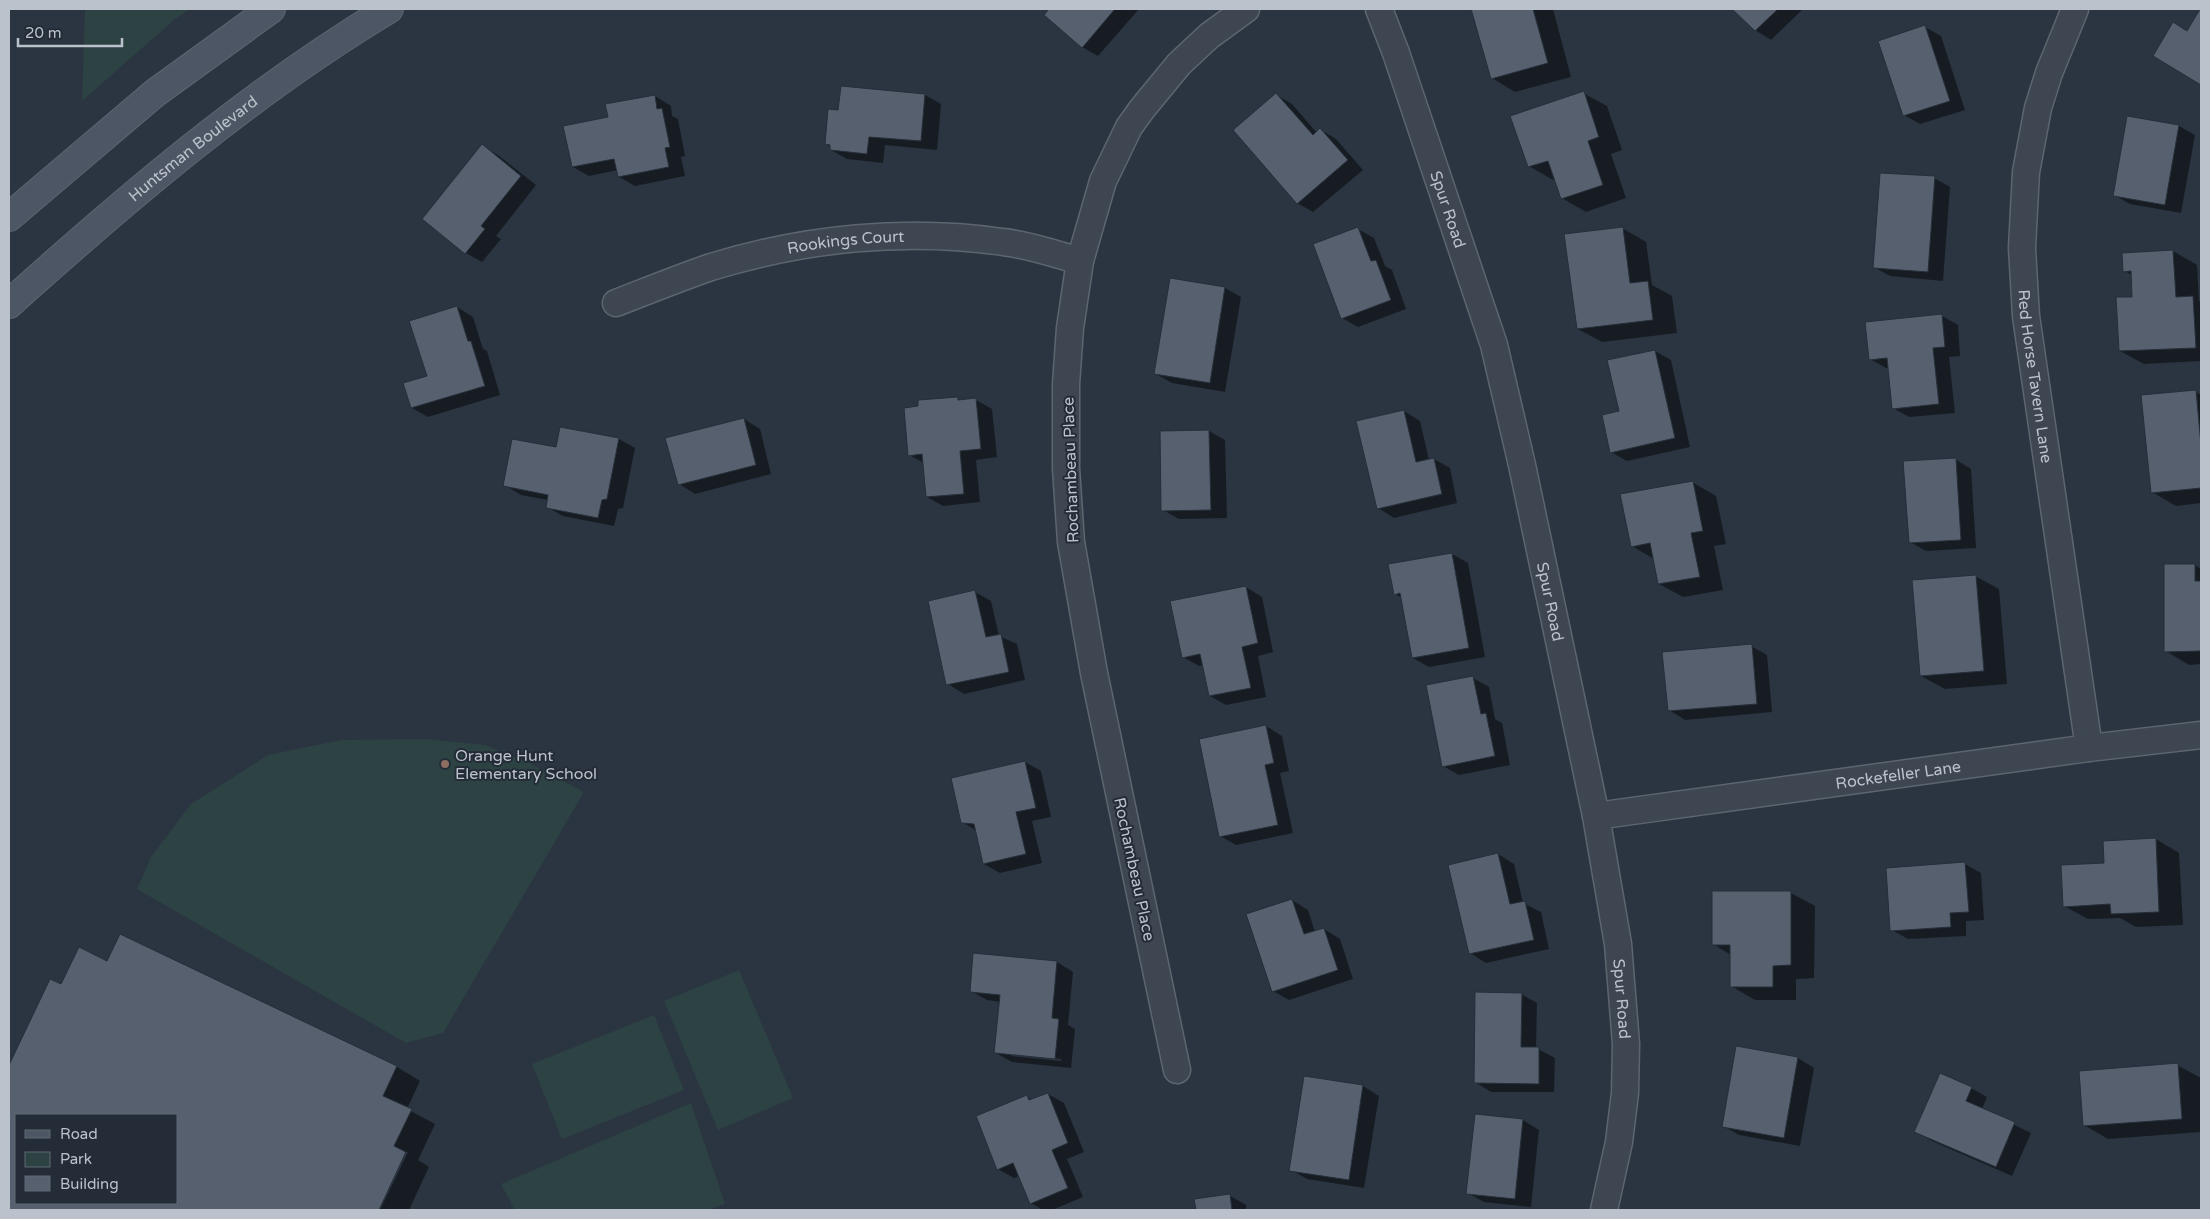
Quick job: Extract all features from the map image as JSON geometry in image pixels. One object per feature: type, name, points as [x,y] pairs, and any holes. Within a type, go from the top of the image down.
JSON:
[{"type":"street","points":[[9,217],[155,93],[271,9]]},
{"type":"street","name":"Huntsman Boulevard","points":[[9,304],[90,232],[195,144],[272,86],[389,9]]},
{"type":"street","name":"Rochambeau Place","points":[[1177,1070],[1094,673],[1071,542],[1066,468],[1066,384],[1070,328],[1080,261],[1103,180],[1129,127],[1142,108],[1179,64],[1210,36],[1246,9]]},
{"type":"street","name":"Spur Road","points":[[1379,9],[1399,62],[1494,345],[1522,465],[1596,816],[1618,944],[1626,1044],[1625,1093],[1619,1142],[1604,1210]]},
{"type":"street","name":"Red Horse Tavern Lane","points":[[2075,9],[2049,73],[2038,108],[2026,172],[2022,248],[2026,316],[2089,748]]},
{"type":"street","name":"Rookings Court","points":[[616,302],[711,268],[758,255],[812,244],[872,236],[943,236],[1004,242],[1080,261]]},
{"type":"street","name":"Rockefeller Lane","points":[[1596,816],[2089,748],[2201,735]]},
{"type":"green space","points":[[85,9],[190,9],[175,19],[82,101]]},
{"type":"green space","points":[[426,739],[485,745],[531,764],[584,792],[443,1033],[406,1043],[137,889],[151,857],[191,804],[268,755],[341,740]]},
{"type":"green space","points":[[739,970],[793,1098],[718,1130],[664,1001]]},
{"type":"green space","points":[[654,1015],[684,1090],[562,1139],[532,1064]]},
{"type":"green space","points":[[691,1103],[725,1204],[708,1210],[515,1210],[501,1184]]},
{"type":"building","points":[[1049,9],[1115,9],[1082,48],[1044,15]]},
{"type":"building","points":[[1471,9],[1533,9],[1548,63],[1491,79]]},
{"type":"building","points":[[1732,9],[1778,9],[1755,31]]},
{"type":"building","points":[[2200,9],[2201,85],[2153,56],[2173,22],[2187,31]]},
{"type":"building","points":[[1925,25],[1950,101],[1903,116],[1878,41]]},
{"type":"building","points":[[841,86],[925,94],[921,141],[869,137],[867,154],[830,150],[830,145],[825,144],[828,109],[838,110]]},
{"type":"building","points":[[1584,91],[1599,137],[1588,141],[1603,185],[1561,199],[1548,161],[1528,167],[1510,116]]},
{"type":"building","points":[[1276,93],[1313,135],[1320,128],[1348,160],[1297,204],[1233,130]]},
{"type":"building","points":[[655,95],[657,109],[662,108],[670,147],[665,148],[669,167],[618,177],[614,159],[572,167],[563,126],[608,117],[605,104]]},
{"type":"building","points":[[2127,116],[2179,125],[2165,205],[2113,196]]},
{"type":"building","points":[[482,144],[521,176],[481,226],[485,229],[465,254],[422,219]]},
{"type":"building","points":[[1880,173],[1935,176],[1928,272],[1873,268]]},
{"type":"building","points":[[1358,227],[1371,261],[1376,260],[1391,300],[1341,319],[1313,244]]},
{"type":"building","points":[[1623,227],[1630,283],[1648,281],[1653,320],[1577,329],[1564,234]]},
{"type":"building","points":[[2173,250],[2176,297],[2193,296],[2196,348],[2119,351],[2116,297],[2132,297],[2131,271],[2123,272],[2122,253]]},
{"type":"building","points":[[1170,278],[1225,287],[1210,383],[1154,374]]},
{"type":"building","points":[[457,306],[468,341],[471,341],[485,386],[411,408],[403,383],[427,376],[409,321]]},
{"type":"building","points":[[1942,314],[1945,347],[1933,348],[1939,404],[1892,409],[1887,358],[1869,360],[1865,322]]},
{"type":"building","points":[[1655,350],[1675,438],[1610,453],[1602,415],[1619,411],[1607,360]]},
{"type":"building","points":[[2196,390],[2201,445],[2201,488],[2151,493],[2141,395]]},
{"type":"building","points":[[958,397],[958,400],[976,398],[981,449],[960,451],[964,494],[926,497],[922,454],[908,456],[904,408],[918,406],[918,400]]},
{"type":"building","points":[[1404,410],[1416,462],[1434,458],[1442,494],[1377,509],[1356,421]]},
{"type":"building","points":[[744,418],[756,465],[678,485],[665,438]]},
{"type":"building","points":[[560,427],[619,438],[607,499],[602,500],[598,518],[546,508],[548,495],[503,486],[512,439],[556,447]]},
{"type":"building","points":[[1209,430],[1211,510],[1161,511],[1160,431]]},
{"type":"building","points":[[1956,458],[1961,540],[1909,543],[1903,461]]},
{"type":"building","points":[[1693,481],[1703,531],[1691,533],[1700,577],[1658,584],[1650,543],[1631,547],[1620,494]]},
{"type":"building","points":[[1452,553],[1469,648],[1412,658],[1400,593],[1394,595],[1388,564]]},
{"type":"building","points":[[2164,564],[2195,564],[2195,581],[2201,581],[2201,651],[2164,652]]},
{"type":"building","points":[[1976,575],[1984,671],[1920,676],[1912,580]]},
{"type":"building","points":[[1246,586],[1258,643],[1242,647],[1251,688],[1209,696],[1200,654],[1182,658],[1170,601]]},
{"type":"building","points":[[975,590],[986,637],[1001,634],[1009,672],[946,685],[928,601]]},
{"type":"building","points":[[1752,644],[1757,704],[1668,711],[1662,652]]},
{"type":"building","points":[[1473,676],[1481,714],[1486,713],[1495,756],[1442,767],[1426,685]]},
{"type":"building","points":[[1266,725],[1274,763],[1265,765],[1278,825],[1219,837],[1199,739]]},
{"type":"building","points":[[1025,761],[1036,808],[1016,812],[1026,854],[983,864],[974,824],[961,823],[951,778]]},
{"type":"building","points":[[2156,838],[2159,912],[2111,914],[2110,904],[2063,907],[2061,865],[2104,863],[2103,841]]},
{"type":"building","points":[[1498,853],[1510,904],[1525,901],[1534,940],[1469,954],[1448,865]]},
{"type":"building","points":[[1965,862],[1969,912],[1950,913],[1951,927],[1890,931],[1886,868]]},
{"type":"building","points":[[1712,891],[1791,891],[1791,965],[1773,966],[1773,987],[1730,987],[1730,945],[1712,945]]},
{"type":"building","points":[[1292,899],[1304,934],[1324,928],[1338,970],[1272,992],[1246,914]]},
{"type":"building","points":[[120,934],[397,1066],[383,1096],[412,1109],[394,1146],[406,1152],[379,1210],[9,1210],[9,1065],[50,979],[61,984],[79,947],[107,961]]},
{"type":"building","points":[[973,953],[1057,961],[1052,1018],[1059,1019],[1055,1059],[994,1053],[1000,995],[970,992]]},
{"type":"building","points":[[1475,992],[1522,993],[1521,1047],[1539,1047],[1539,1084],[1474,1083]]},
{"type":"building","points":[[1736,1046],[1798,1057],[1784,1138],[1722,1127]]},
{"type":"building","points":[[2178,1063],[2182,1119],[2083,1126],[2079,1071]]},
{"type":"building","points":[[1940,1073],[1972,1087],[1966,1101],[2015,1122],[1996,1167],[1914,1132]]},
{"type":"building","points":[[1304,1076],[1363,1085],[1349,1180],[1289,1171]]},
{"type":"building","points":[[1048,1093],[1068,1143],[1052,1150],[1068,1188],[1030,1204],[1013,1163],[997,1170],[976,1116],[1027,1095],[1029,1100]]},
{"type":"building","points":[[1475,1114],[1523,1119],[1515,1199],[1466,1194]]},
{"type":"building","points":[[1230,1194],[1232,1210],[1196,1210],[1194,1199]]},
{"type":"place","name":"Orange Hunt Elementary School","points":[[445,764]]}]
